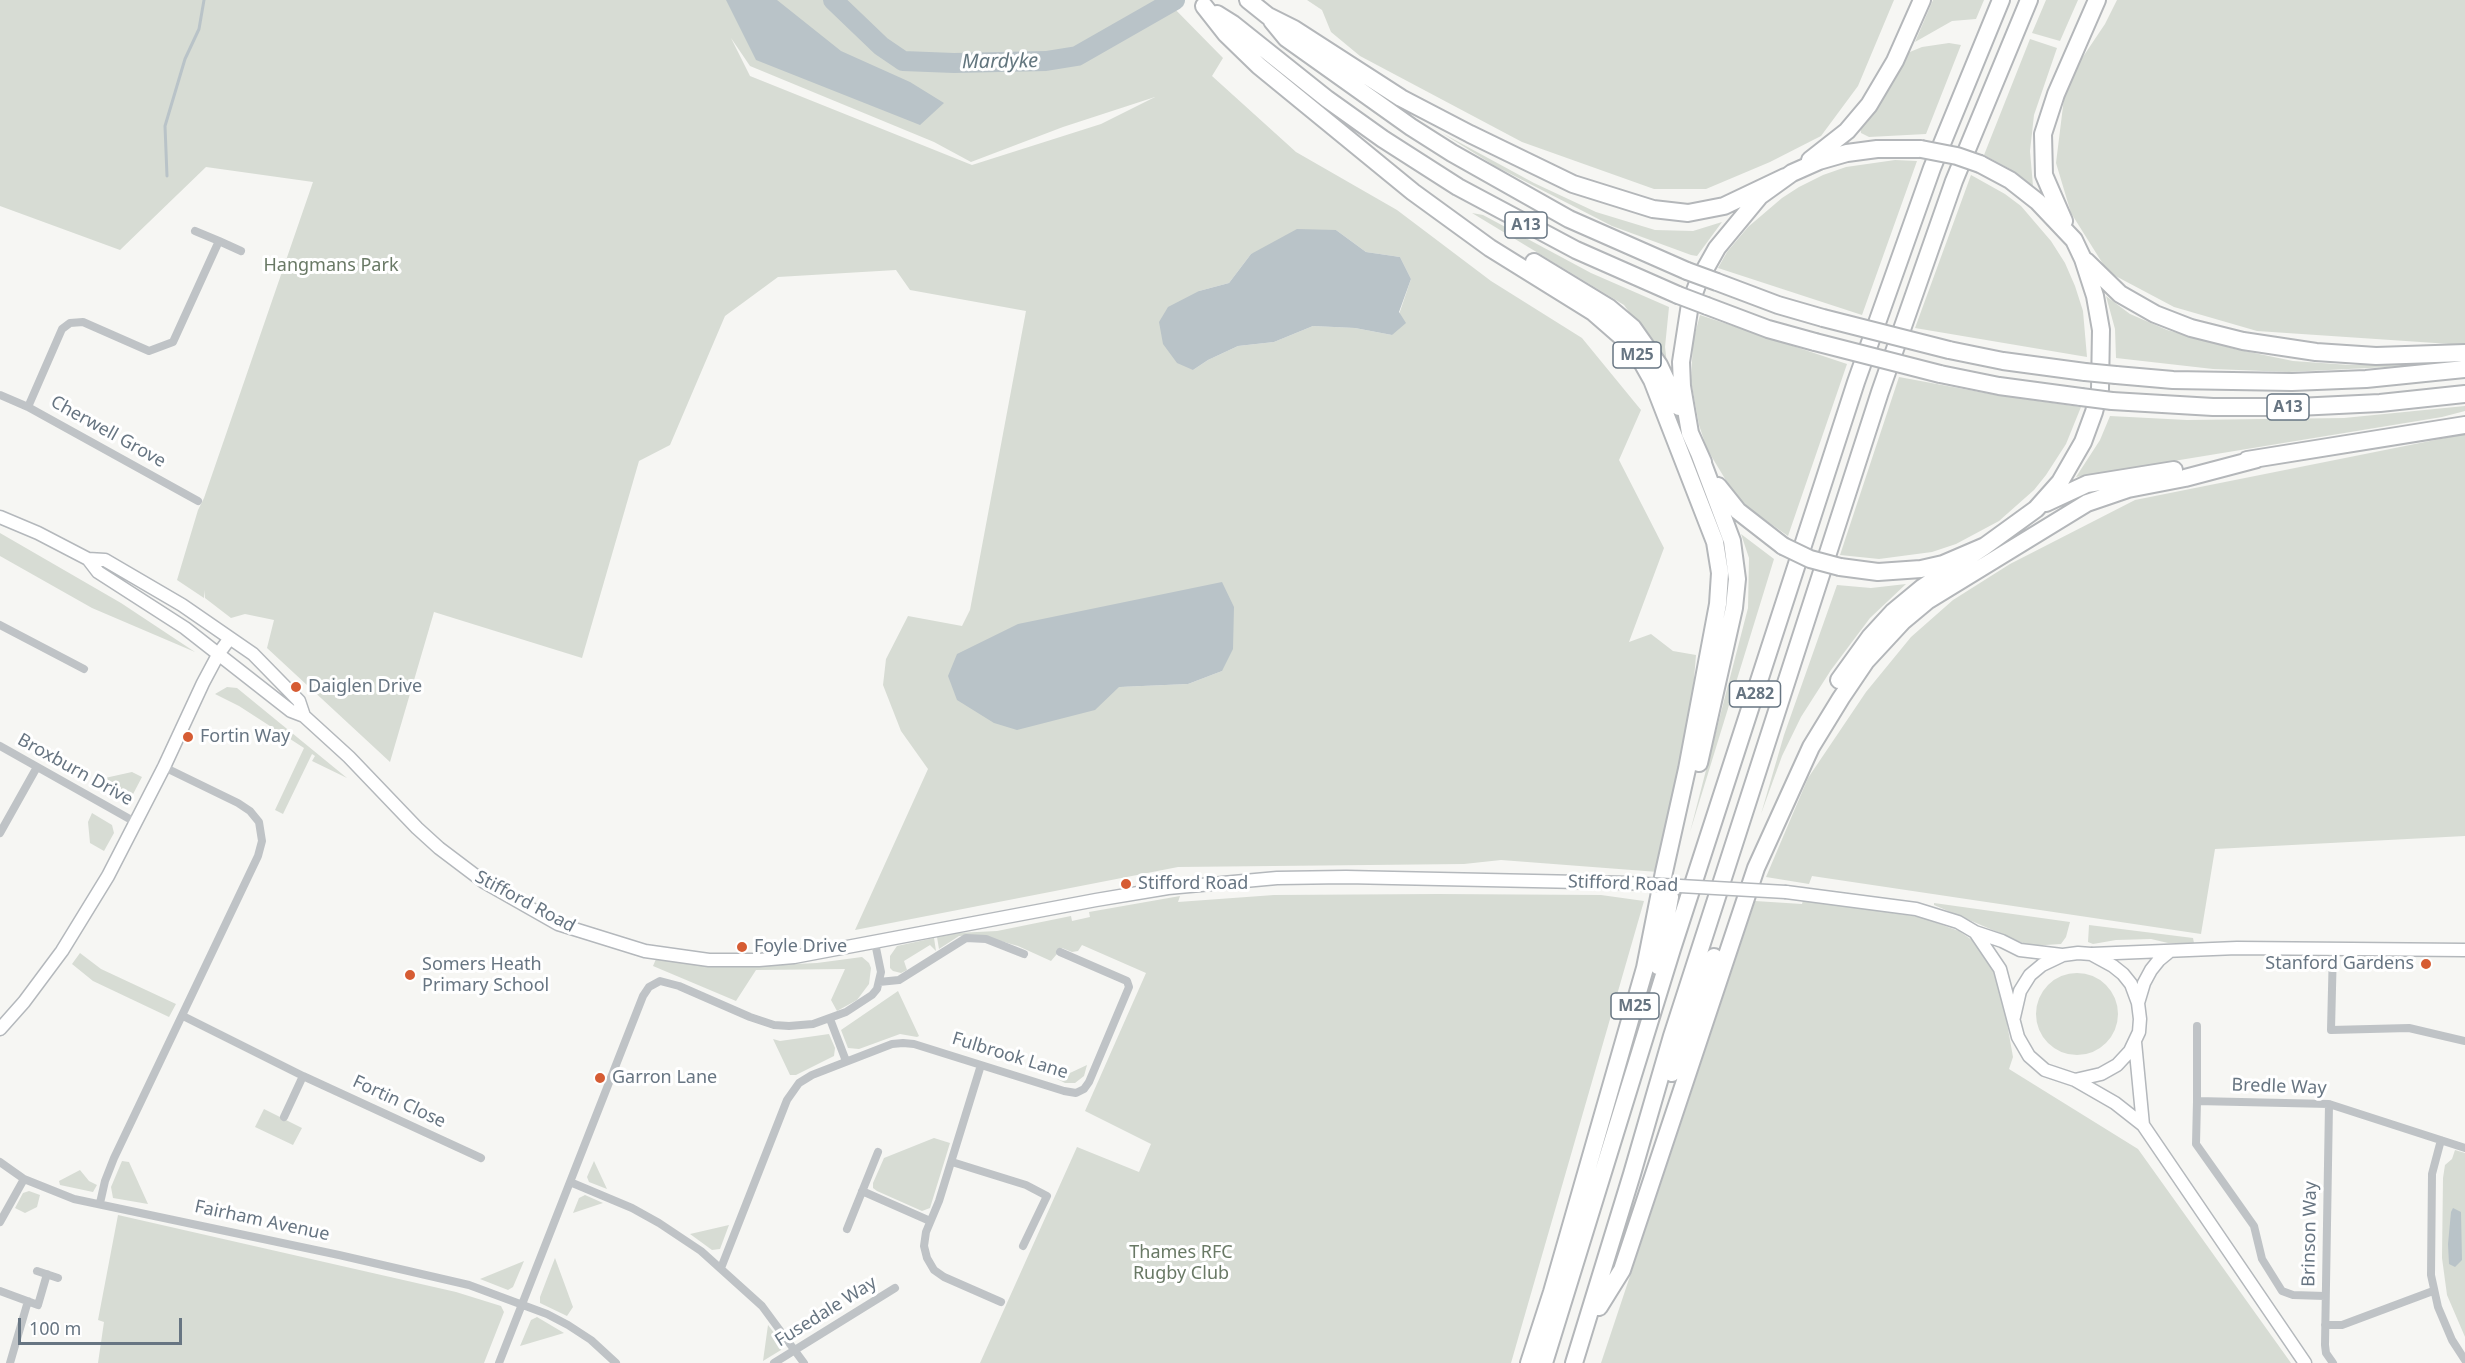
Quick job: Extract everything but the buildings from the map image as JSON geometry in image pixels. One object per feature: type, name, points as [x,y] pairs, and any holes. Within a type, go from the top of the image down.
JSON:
[{"type":"highway","points":[[1248,0],[1290,33],[1443,120],[1573,184],[1619,199],[1666,212],[1701,212],[1724,206],[1819,161],[1847,153],[1877,149],[1921,149],[1957,156],[1980,164],[2010,180],[2048,212],[2074,240]]},
{"type":"highway","points":[[1690,433],[1682,386],[1682,362],[1686,322],[1699,280],[1717,248],[1760,196],[1841,137],[1869,105],[1895,60],[1923,0]]},
{"type":"highway","name":"A282","points":[[1716,814],[1856,382],[1925,189],[2001,0]]},
{"type":"highway","name":"M25","points":[[1574,1363],[1672,1036],[1843,502],[1930,247],[1998,72],[2029,0]]},
{"type":"highway","points":[[2036,509],[2060,482],[2075,456],[2088,429],[2100,389],[2101,330],[2095,296],[2083,259],[2044,175],[2042,145],[2046,121],[2097,0]]},
{"type":"highway","points":[[1201,3],[1226,34],[1265,60],[1328,124],[1394,174],[1621,316],[1647,345],[1659,364],[1699,453],[1716,483],[1738,511],[1783,546],[1810,559],[1840,567],[1878,572],[1921,569],[1943,564],[1985,546],[2036,509],[2087,484],[2149,473],[2257,459],[2465,424]]},
{"type":"highway","name":"A13","points":[[1290,33],[1411,128],[1490,176],[1569,219],[1687,271],[1778,305],[1823,318],[1949,350],[2003,361],[2085,372],[2173,380],[2292,382],[2366,379],[2465,369]]},
{"type":"highway","name":"A13","points":[[1265,60],[1458,187],[1576,250],[1677,295],[1768,329],[1940,374],[1999,386],[2112,401],[2213,407],[2296,407],[2380,403],[2465,394]]},
{"type":"highway","name":"M25","points":[[1394,174],[1413,192],[1490,248],[1605,320],[1635,351],[1652,380],[1670,424],[1710,526],[1719,557],[1718,604],[1687,769],[1645,968],[1552,1292],[1529,1363]]},
{"type":"highway","points":[[2083,259],[2120,294],[2155,314],[2191,328],[2243,341],[2316,352],[2376,356],[2465,353]]},
{"type":"highway","name":"M25","points":[[1644,1039],[1674,873],[1736,594],[1736,566],[1732,541],[1699,453]]},
{"type":"highway","name":"M25","points":[[1586,1328],[1622,1270],[1764,850],[1811,747],[1840,698],[1866,661],[1903,621],[1927,601],[2087,503],[2128,489],[2185,478],[2257,459]]},
{"type":"highway","name":"M25","points":[[1632,1174],[1748,869],[1786,777],[1817,714],[1857,653],[1893,612],[1922,588],[1985,546]]},
{"type":"highway","name":"M25","points":[[1544,1363],[1716,814]]},
{"type":"main road","name":"Stifford Road","points":[[0,517],[38,533],[88,559],[105,560],[147,583],[253,654],[299,701],[304,716]]},
{"type":"main road","name":"Stifford Road","points":[[88,559],[98,572],[185,628],[291,711],[304,716],[439,848],[484,882],[558,924],[645,951],[709,960],[736,961],[794,957],[1168,888],[1265,879],[1346,877],[1627,884],[1786,892],[1916,909],[1958,922],[1975,932],[2020,950],[2063,955]]},
{"type":"main road","points":[[0,1029],[24,1002],[62,951],[108,876],[219,653],[230,638]]},
{"type":"main road","points":[[1975,932],[2000,969],[2018,1037],[2029,1056],[2045,1070],[2074,1080],[2115,1103],[2143,1125],[2305,1363]]},
{"type":"main road","points":[[2014,1017],[2020,991],[2030,975],[2042,965],[2063,955],[2078,952],[2091,954],[2333,948],[2465,950]]},
{"type":"main road","points":[[2138,1003],[2151,970],[2170,951]]},
{"type":"main road","points":[[2091,954],[2113,966],[2122,974],[2131,984],[2138,1003],[2140,1019],[2135,1042],[2143,1125]]},
{"type":"main road","points":[[2074,1080],[2102,1074],[2117,1065],[2135,1042]]},
{"type":"street","points":[[195,231],[242,251]]},
{"type":"street","points":[[28,407],[62,329],[70,323],[83,322],[149,351],[173,342],[219,241]]},
{"type":"street","name":"Cherwell Grove","points":[[0,394],[28,407],[198,501]]},
{"type":"street","points":[[0,625],[84,669]]},
{"type":"street","name":"Broxburn Drive","points":[[0,746],[135,822]]},
{"type":"street","points":[[0,833],[37,767]]},
{"type":"street","points":[[100,1203],[114,1158],[258,856],[262,841],[259,822],[250,811],[164,767]]},
{"type":"street","points":[[879,982],[899,980],[966,938],[974,937],[993,941],[1024,954]]},
{"type":"street","points":[[499,1363],[643,996],[649,987],[660,981],[679,986],[774,1025],[801,1026],[830,1019],[846,1012],[872,995],[881,972],[875,943]]},
{"type":"street","points":[[2333,948],[2331,1030],[2409,1028],[2465,1041]]},
{"type":"street","name":"Fulbrook Lane","points":[[721,1268],[792,1091],[812,1075],[892,1044],[903,1043],[914,1044],[1064,1091],[1076,1093],[1084,1089],[1129,987],[1127,981],[1060,952]]},
{"type":"street","name":"Fortin Close","points":[[183,1016],[303,1076],[481,1158]]},
{"type":"street","points":[[830,1019],[846,1061]]},
{"type":"street","points":[[2197,1026],[2196,1144],[2254,1226],[2262,1259],[2282,1291],[2293,1295],[2325,1296]]},
{"type":"street","points":[[981,1065],[952,1162],[926,1232],[924,1246],[927,1258],[934,1270],[1001,1302]]},
{"type":"street","points":[[284,1117],[303,1076]]},
{"type":"street","name":"Bredle Way","points":[[2197,1101],[2329,1104],[2465,1148]]},
{"type":"street","name":"Brinson Way","points":[[2329,1104],[2325,1325],[2326,1353],[2333,1363]]},
{"type":"street","points":[[2441,1140],[2432,1174],[2430,1258],[2433,1291],[2452,1340],[2465,1359]]},
{"type":"street","points":[[847,1229],[878,1152]]},
{"type":"street","name":"Fairham Avenue","points":[[0,1162],[24,1179],[57,1194],[469,1285],[522,1304],[568,1325],[591,1340],[616,1363]]},
{"type":"street","points":[[952,1162],[1026,1185],[1047,1196],[1023,1246]]},
{"type":"street","points":[[0,1222],[24,1179]]},
{"type":"street","points":[[570,1182],[632,1208],[659,1223],[721,1268],[762,1306],[804,1363]]},
{"type":"street","points":[[862,1191],[930,1221]]},
{"type":"street","points":[[37,1271],[58,1278]]},
{"type":"street","points":[[0,1291],[38,1305],[46,1274]]},
{"type":"street","name":"Fusedale Way","points":[[774,1363],[895,1288]]},
{"type":"street","points":[[2325,1325],[2342,1325],[2433,1291]]},
{"type":"street","points":[[10,1363],[28,1301]]},
{"type":"green space","name":"Hangmans Park","points":[[0,0],[1166,0],[1223,58],[1212,76],[1296,152],[1397,210],[1491,281],[1582,338],[1641,410],[1619,460],[1664,548],[1629,642],[1651,634],[1673,651],[1696,655],[1691,715],[1658,872],[1501,860],[1464,864],[1178,867],[855,930],[928,769],[901,731],[883,685],[886,659],[908,616],[962,626],[970,610],[1026,311],[910,290],[896,270],[778,277],[725,316],[670,445],[639,461],[582,658],[434,612],[390,762],[267,648],[274,620],[245,614],[231,618],[205,598],[204,590],[204,598],[177,580],[198,510],[313,182],[206,167],[120,250],[0,206]],"holes":[[[731,38],[750,66],[934,142],[971,162],[1063,127],[1155,97],[1101,124],[972,165],[750,76]],[[1336,230],[1366,252],[1400,257],[1411,279],[1392,335],[1355,328],[1313,326],[1274,342],[1238,346],[1193,370],[1199,291],[1229,283],[1251,254]],[[1222,671],[1188,684],[1119,687]]]},
{"type":"green space","points":[[1307,0],[1894,0],[1858,86],[1821,136],[1770,162],[1706,189],[1654,189],[1522,142],[1360,56],[1331,32],[1322,10]]},
{"type":"green space","points":[[1933,0],[1984,0],[1976,19],[1952,21],[1915,42]]},
{"type":"green space","points":[[2046,0],[2078,0],[2060,41],[2032,33]]},
{"type":"green space","points":[[2117,0],[2465,0],[2465,345],[2257,331],[2174,307],[2108,272],[2071,213],[2056,163],[2066,82],[2105,24]]},
{"type":"green space","points":[[2030,39],[2057,48],[2034,115],[2030,151],[2033,186],[2010,169],[1984,155]]},
{"type":"green space","points":[[1949,43],[1961,45],[1926,134],[1869,137],[1861,133],[1860,127],[1900,56],[1922,47]]},
{"type":"green space","points":[[1442,133],[1534,183],[1596,212],[1655,230],[1693,231],[1722,222],[1697,256],[1691,255],[1612,226],[1495,166]]},
{"type":"green space","points":[[1895,160],[1917,161],[1862,315],[1718,268],[1727,252],[1748,227],[1782,198],[1799,187],[1846,167]]},
{"type":"green space","points":[[1971,175],[2021,206],[2051,241],[2065,263],[2083,311],[2087,357],[1915,328]]},
{"type":"green space","points":[[1472,213],[1483,215],[1591,273],[1669,307],[1665,347],[1667,364],[1624,305]]},
{"type":"green space","points":[[2106,296],[2130,314],[2167,330],[2235,349],[2293,361],[2350,365],[2427,365],[2289,372],[2213,369],[2116,358],[2115,329]]},
{"type":"green space","points":[[1700,315],[1847,364],[1788,536],[1751,510],[1733,492],[1707,449],[1699,425],[1691,381],[1693,341]]},
{"type":"green space","points":[[1899,377],[1996,395],[2081,407],[2066,444],[2046,475],[2034,490],[1999,521],[1956,544],[1932,552],[1879,559],[1840,555]]},
{"type":"green space","points":[[2465,406],[2465,411],[2442,417],[2076,477],[2100,440],[2110,416],[2187,420],[2344,418]]},
{"type":"green space","points":[[2465,434],[2465,836],[2215,849],[2201,934],[1812,876],[1809,884],[1766,877],[1808,778],[1866,692],[1911,637],[1953,600],[2010,564],[2135,500]]},
{"type":"green space","points":[[0,533],[121,603],[195,652],[92,608],[0,556]]},
{"type":"green space","points":[[1741,534],[1774,559],[1690,832],[1748,608],[1749,558]]},
{"type":"green space","points":[[1906,584],[1870,618],[1831,670],[1801,717],[1782,756],[1761,814],[1784,735],[1837,585],[1871,588]]},
{"type":"green space","points":[[227,687],[237,688],[347,778],[312,761],[315,756],[312,754],[283,814],[275,810],[304,748],[239,706],[215,694]]},
{"type":"green space","points":[[132,772],[142,777],[131,798],[124,799],[100,787],[105,778]]},
{"type":"green space","points":[[92,813],[112,825],[114,833],[104,851],[90,843],[88,822]]},
{"type":"green space","name":"Thames RFC Rugby Club","points":[[1274,895],[1601,895],[1644,901],[1511,1363],[980,1363],[1077,1147],[1139,1172],[1151,1144],[1085,1111],[1146,973],[1082,945],[1078,951],[1072,952],[1062,948],[1051,961],[1018,946],[979,935],[959,936],[939,949],[937,937],[957,933],[997,931],[1071,916],[1072,921],[1090,917],[1089,912],[1180,896],[1178,902]]},
{"type":"green space","points":[[1803,900],[1920,917],[1959,931],[1972,940],[1991,966],[2000,984],[2013,1057],[2009,1069],[2138,1149],[2291,1363],[1601,1363],[1755,901],[1802,904]]},
{"type":"green space","points":[[1934,903],[2070,922],[2066,937],[2061,944],[2030,946],[1934,905]]},
{"type":"green space","points":[[2089,925],[2193,938],[2194,943],[2168,943],[2151,939],[2116,940],[2093,944],[2088,942]]},
{"type":"green space","points":[[934,938],[936,951],[930,945],[904,961],[907,970],[901,973],[890,968],[890,956],[897,946]]},
{"type":"green space","points":[[80,953],[101,969],[176,1004],[169,1017],[93,981],[72,964]]},
{"type":"green space","points":[[862,957],[871,968],[869,984],[857,1000],[837,1011],[831,1000],[845,969],[756,970],[736,1001],[653,966],[656,959],[727,967],[817,963]]},
{"type":"green space","points":[[2077,973],[2093,976],[2106,985],[2115,998],[2118,1014],[2115,1030],[2106,1043],[2093,1052],[2077,1055],[2061,1052],[2048,1043],[2039,1030],[2036,1014],[2039,998],[2048,985],[2061,976]]},
{"type":"green space","points":[[898,991],[919,1036],[900,1034],[859,1049],[848,1048],[841,1030]]},
{"type":"green space","points":[[829,1034],[835,1048],[834,1056],[796,1075],[790,1075],[773,1039],[780,1041]]},
{"type":"green space","points":[[1087,1065],[1084,1076],[1075,1083],[1065,1083],[1057,1079]]},
{"type":"green space","points":[[264,1109],[302,1128],[293,1145],[255,1127]]},
{"type":"green space","points":[[934,1138],[950,1143],[930,1208],[922,1211],[873,1188],[884,1158]]},
{"type":"green space","points":[[2455,1150],[2465,1153],[2465,1337],[2447,1295],[2442,1258],[2443,1178],[2445,1165],[2452,1159]]},
{"type":"green space","points":[[122,1161],[129,1162],[148,1204],[113,1198],[111,1187]]},
{"type":"green space","points":[[594,1161],[607,1189],[589,1182],[587,1177]]},
{"type":"green space","points":[[80,1170],[89,1181],[97,1185],[93,1192],[60,1185],[59,1181]]},
{"type":"green space","points":[[29,1191],[40,1195],[37,1207],[25,1213],[15,1208],[23,1193]]},
{"type":"green space","points":[[585,1195],[603,1203],[573,1213],[579,1198]]},
{"type":"green space","points":[[118,1215],[456,1292],[501,1306],[504,1312],[484,1363],[98,1363],[104,1322],[98,1320]]},
{"type":"green space","points":[[729,1225],[720,1249],[712,1250],[690,1234]]},
{"type":"green space","points":[[555,1258],[573,1307],[567,1316],[540,1303],[540,1297]]},
{"type":"green space","points":[[524,1261],[513,1287],[508,1290],[480,1279]]},
{"type":"green space","points":[[537,1317],[564,1333],[520,1346],[531,1320]]},
{"type":"green space","points":[[768,1325],[782,1343],[781,1350],[763,1361]]},
{"type":"shaded area","points":[[726,0],[777,0],[841,51],[910,82],[944,103],[920,125],[756,60]]},
{"type":"shaded area","points":[[1297,229],[1336,230],[1366,252],[1400,257],[1411,279],[1399,312],[1406,323],[1392,335],[1355,328],[1313,326],[1274,342],[1238,346],[1193,370],[1177,363],[1163,344],[1159,322],[1168,307],[1199,291],[1229,283],[1251,254]]},
{"type":"shaded area","points":[[1222,582],[1234,607],[1233,649],[1222,671],[1188,684],[1119,687],[1095,710],[1017,730],[994,723],[957,700],[948,676],[957,654],[1018,624]]},
{"type":"shaded area","points":[[2453,1208],[2461,1212],[2462,1260],[2455,1267],[2449,1264],[2448,1244]]},
{"type":"waterway","points":[[167,176],[165,126],[185,59],[199,29],[204,0]]},
{"type":"waterway","name":"Mardyke","points":[[833,0],[881,46],[903,61],[954,63],[1046,61],[1077,56],[1175,0]]},
{"type":"place","name":"Daiglen Drive","points":[[296,687]]},
{"type":"place","name":"Fortin Way","points":[[188,737]]},
{"type":"place","name":"Stifford Road","points":[[1126,884]]},
{"type":"place","name":"Foyle Drive","points":[[742,947]]},
{"type":"place","name":"Stanford Gardens","points":[[2426,964]]},
{"type":"place","name":"Somers Heath Primary School","points":[[410,975]]},
{"type":"place","name":"Garron Lane","points":[[600,1078]]}]
